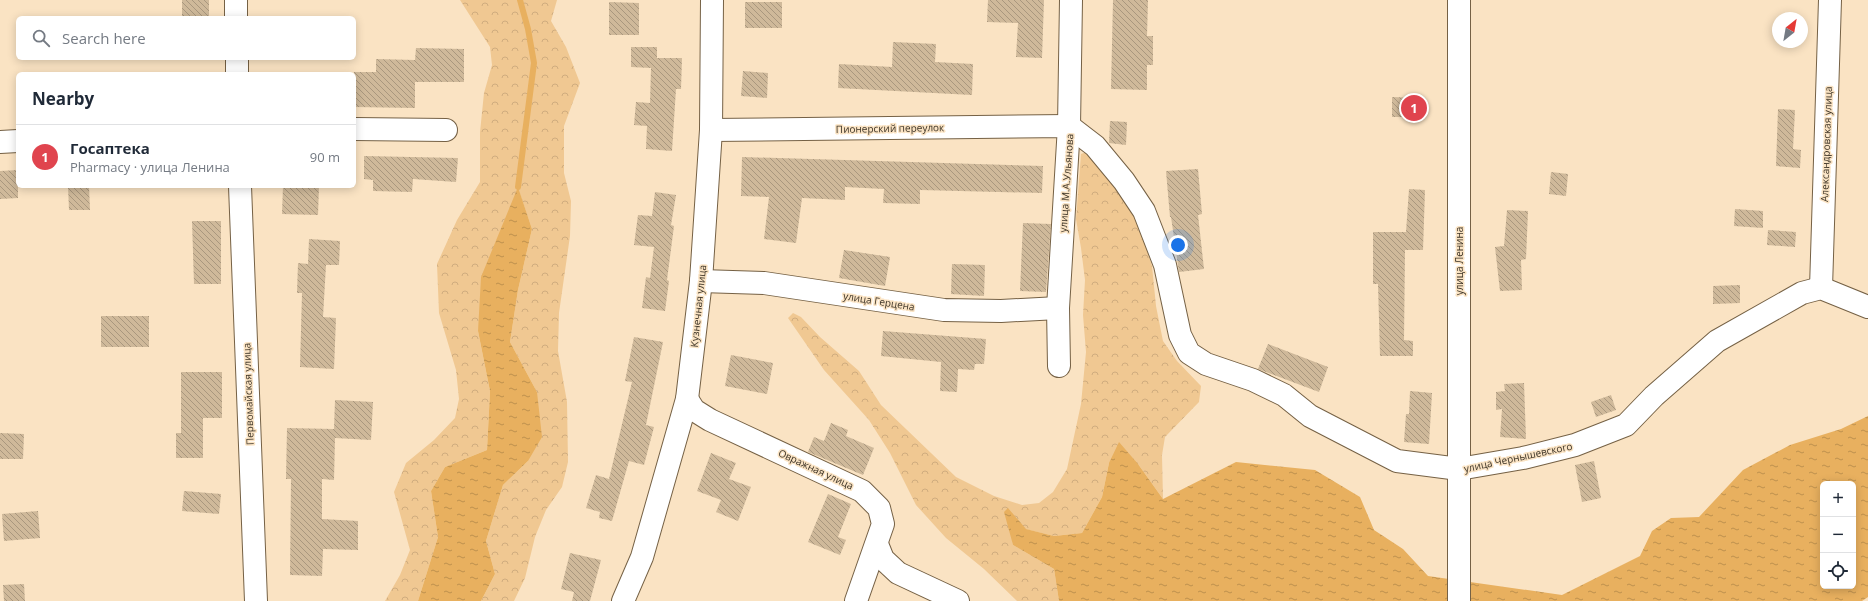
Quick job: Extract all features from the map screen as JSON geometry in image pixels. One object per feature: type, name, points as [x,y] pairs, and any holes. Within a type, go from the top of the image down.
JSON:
[{"type":"street","points":[[236,0],[236,16]]},
{"type":"street","name":"Кузнечная улица","points":[[623,601],[642,557],[687,399],[701,281],[711,130],[712,0]]},
{"type":"street","name":"улица М.А.Ульянова","points":[[1059,366],[1058,308],[1070,126],[1071,0]]},
{"type":"street","name":"улица Ленина","points":[[1459,0],[1459,601]]},
{"type":"street","name":"Александровская улица","points":[[1821,288],[1830,0]]},
{"type":"street","points":[[237,60],[237,72]]},
{"type":"street","name":"Пионерский переулок","points":[[711,130],[1070,126]]},
{"type":"street","name":"улица Чернышевского","points":[[1070,126],[1094,146],[1124,181],[1144,211],[1165,265],[1180,335],[1189,353],[1206,364],[1253,380],[1284,395],[1310,416],[1396,461],[1459,469],[1523,458],[1575,445],[1626,425],[1654,396],[1717,341],[1802,293],[1821,288]]},
{"type":"street","points":[[356,129],[446,130]]},
{"type":"street","points":[[0,142],[16,141]]},
{"type":"street","name":"Первомайская улица","points":[[240,188],[256,601]]},
{"type":"street","name":"улица Герцена","points":[[701,281],[764,283],[944,310],[1001,311],[1058,308]]},
{"type":"street","points":[[1821,288],[1868,307]]},
{"type":"street","name":"Овражная улица","points":[[687,399],[694,410],[710,420],[862,491],[879,508],[883,524],[856,601]]},
{"type":"street","points":[[877,544],[883,559],[898,574],[958,601]]},
{"type":"green space","points":[[460,0],[557,0],[551,21],[566,47],[580,83],[564,126],[564,173],[571,201],[570,236],[559,313],[558,351],[567,402],[568,462],[562,487],[546,510],[535,537],[525,578],[514,601],[481,601],[495,574],[486,541],[503,485],[528,461],[537,392],[510,342],[518,290],[532,229],[518,188],[478,331],[490,391],[487,450],[445,467],[431,491],[438,537],[418,601],[385,601],[400,575],[410,550],[394,492],[406,463],[434,440],[455,418],[459,399],[456,370],[439,313],[437,264],[457,220],[480,182],[480,132],[484,93],[492,65],[490,47]]},
{"type":"green space","points":[[1089,151],[1098,161],[1137,219],[1152,266],[1156,306],[1163,341],[1177,361],[1201,386],[1199,402],[1165,437],[1162,455],[1163,499],[1138,464],[1109,463],[1102,497],[1082,533],[1054,536],[1025,529],[1008,509],[1013,545],[1054,569],[1059,601],[1017,601],[984,569],[946,538],[916,505],[890,453],[869,420],[824,370],[788,318],[793,313],[801,317],[820,337],[859,371],[881,405],[956,477],[994,496],[1022,505],[1039,503],[1053,492],[1067,469],[1081,404],[1086,352],[1083,315],[1085,280],[1076,219],[1081,154]]},
{"type":"water","points":[[518,187],[532,229],[518,290],[510,342],[537,392],[542,437],[528,461],[503,485],[486,541],[495,574],[481,601],[418,601],[438,537],[431,491],[445,467],[487,450],[490,391],[478,331],[481,277]]},
{"type":"water","points":[[1868,416],[1868,597],[1862,601],[1059,601],[1054,569],[1013,545],[1004,512],[1008,508],[1026,529],[1054,536],[1082,533],[1102,497],[1109,463],[1119,442],[1138,464],[1163,499],[1236,462],[1315,470],[1360,497],[1374,530],[1403,549],[1428,576],[1562,595],[1640,556],[1652,531],[1671,518],[1699,517],[1743,470],[1790,445],[1841,429]]},
{"type":"building","points":[[182,0],[209,0],[209,16],[182,16]]},
{"type":"building","points":[[988,0],[1044,0],[1042,58],[1016,57],[1018,23],[987,22]]},
{"type":"building","points":[[1113,0],[1148,0],[1147,36],[1153,36],[1153,65],[1147,65],[1147,90],[1111,89]]},
{"type":"building","points":[[609,2],[639,3],[639,35],[609,35]]},
{"type":"building","points":[[745,2],[782,2],[782,28],[745,28]]},
{"type":"building","points":[[893,42],[936,44],[935,62],[973,64],[972,95],[838,88],[839,64],[892,67]]},
{"type":"building","points":[[631,47],[657,47],[657,58],[682,58],[681,89],[676,89],[672,151],[646,149],[647,126],[634,125],[636,102],[650,103],[651,68],[631,67]]},
{"type":"building","points":[[416,48],[464,49],[464,82],[415,82],[415,108],[356,107],[356,72],[376,72],[376,59],[415,60]]},
{"type":"building","points":[[743,71],[768,73],[767,98],[741,96]]},
{"type":"building","points":[[1392,97],[1423,98],[1423,117],[1392,117]]},
{"type":"building","points":[[1778,109],[1795,110],[1793,149],[1801,150],[1800,168],[1776,166]]},
{"type":"building","points":[[1110,121],[1127,122],[1126,145],[1109,143]]},
{"type":"building","points":[[364,156],[458,158],[456,182],[413,179],[412,192],[373,191],[373,180],[364,179]]},
{"type":"building","points":[[742,157],[1043,166],[1042,193],[920,190],[920,204],[883,203],[884,189],[845,187],[845,200],[802,198],[796,243],[764,239],[769,197],[741,196]]},
{"type":"building","points":[[1198,169],[1202,214],[1198,215],[1204,269],[1179,272],[1170,217],[1166,171]]},
{"type":"building","points":[[16,170],[16,188],[18,188],[18,198],[0,199],[0,171]]},
{"type":"building","points":[[1551,172],[1568,174],[1566,196],[1549,194]]},
{"type":"building","points":[[68,188],[89,188],[90,210],[69,210]]},
{"type":"building","points":[[283,188],[319,188],[318,215],[282,214]]},
{"type":"building","points":[[1409,189],[1425,190],[1423,250],[1405,250],[1404,340],[1413,341],[1413,356],[1380,356],[1378,284],[1373,284],[1373,232],[1406,232]]},
{"type":"building","points":[[655,192],[676,195],[671,225],[674,226],[667,280],[669,281],[665,311],[642,308],[646,277],[650,278],[654,247],[634,245],[638,215],[652,216]]},
{"type":"building","points":[[1735,209],[1763,211],[1763,228],[1734,226]]},
{"type":"building","points":[[1507,210],[1528,211],[1526,259],[1521,260],[1522,290],[1500,291],[1495,247],[1504,246]]},
{"type":"building","points":[[192,221],[221,221],[221,284],[194,284]]},
{"type":"building","points":[[1023,223],[1051,224],[1046,292],[1020,291]]},
{"type":"building","points":[[1768,230],[1796,232],[1795,247],[1767,245]]},
{"type":"building","points":[[309,239],[340,241],[339,265],[326,265],[323,317],[336,318],[334,369],[300,367],[302,293],[297,293],[298,263],[308,264]]},
{"type":"building","points":[[844,250],[890,257],[885,286],[839,278]]},
{"type":"building","points":[[952,264],[985,265],[984,296],[951,294]]},
{"type":"building","points":[[1740,285],[1740,303],[1713,304],[1713,286]]},
{"type":"building","points":[[101,316],[149,316],[149,347],[101,347]]},
{"type":"building","points":[[883,331],[986,339],[984,364],[975,364],[974,370],[958,369],[957,392],[940,391],[941,362],[881,356]]},
{"type":"building","points":[[634,337],[663,342],[646,425],[654,427],[644,465],[629,461],[612,521],[599,518],[600,512],[586,508],[596,475],[609,479],[632,382],[625,381]]},
{"type":"building","points":[[1268,344],[1328,367],[1319,392],[1258,369]]},
{"type":"building","points":[[731,355],[773,363],[767,394],[725,386]]},
{"type":"building","points":[[181,372],[222,372],[222,418],[203,418],[203,458],[176,458],[176,433],[181,433]]},
{"type":"building","points":[[1524,383],[1526,439],[1500,437],[1502,409],[1496,410],[1496,392],[1505,391],[1504,384]]},
{"type":"building","points":[[1410,391],[1432,393],[1429,444],[1404,442],[1406,414],[1409,414]]},
{"type":"building","points":[[1611,395],[1616,410],[1596,417],[1591,402]]},
{"type":"building","points":[[335,400],[373,402],[371,440],[335,438],[334,480],[322,479],[322,519],[358,521],[358,550],[323,549],[322,576],[290,575],[291,479],[286,479],[287,428],[334,429]]},
{"type":"building","points":[[831,423],[848,430],[846,436],[874,448],[863,475],[808,452],[814,437],[824,441]]},
{"type":"building","points":[[0,433],[24,434],[23,459],[0,459]]},
{"type":"building","points":[[711,453],[736,463],[729,479],[751,487],[738,521],[716,512],[721,500],[697,491]]},
{"type":"building","points":[[1594,461],[1601,498],[1582,502],[1575,465]]},
{"type":"building","points":[[184,491],[221,494],[219,514],[182,511]]},
{"type":"building","points":[[828,494],[851,504],[838,537],[846,540],[840,555],[808,542]]},
{"type":"building","points":[[38,511],[40,538],[4,541],[2,514]]},
{"type":"building","points":[[570,553],[601,560],[590,601],[572,601],[574,592],[561,589]]},
{"type":"building","points":[[24,584],[25,601],[4,601],[3,585]]},
{"type":"waterway","points":[[518,187],[534,63],[528,29],[520,0]]},
{"type":"place","name":"Госаптека","points":[[1414,108]]}]
